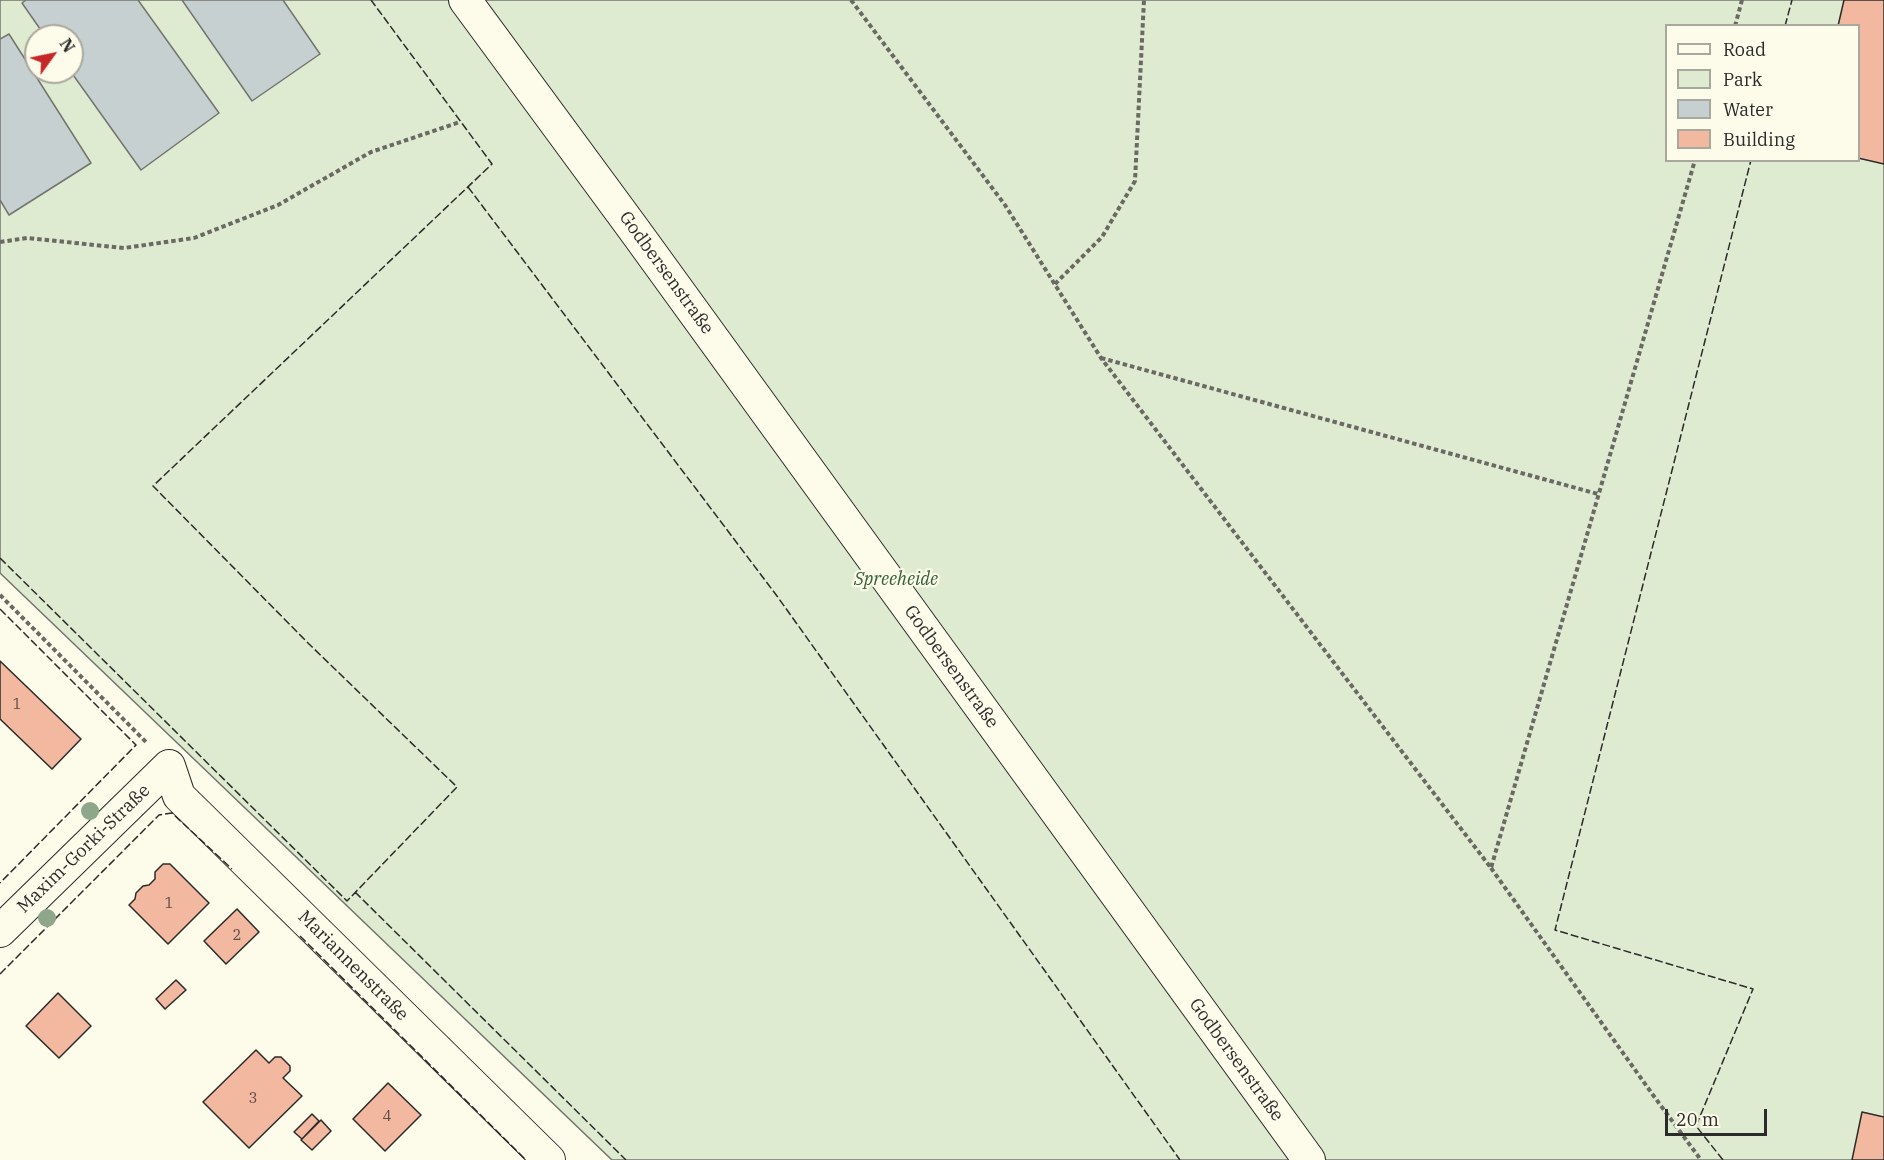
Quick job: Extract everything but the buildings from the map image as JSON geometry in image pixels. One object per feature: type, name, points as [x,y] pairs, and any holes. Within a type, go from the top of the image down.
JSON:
[{"type":"street","name":"Godbersenstraße","points":[[465,0],[1309,1160]]},
{"type":"street","name":"Maxim-Gorki-Straße","points":[[0,931],[169,766]]},
{"type":"street","name":"Mariannenstraße","points":[[169,766],[179,796],[549,1160]]},
{"type":"path","points":[[851,0],[1005,205],[1101,358],[1491,868],[1701,1160]]},
{"type":"path","points":[[1055,284],[1102,237],[1135,181],[1144,0]]},
{"type":"path","points":[[1736,24],[1742,0]]},
{"type":"path","points":[[0,242],[27,238],[124,248],[194,238],[278,205],[371,152],[460,122]]},
{"type":"path","points":[[1491,868],[1694,162]]},
{"type":"path","points":[[1101,358],[1598,494]]},
{"type":"path","points":[[0,595],[169,766]]},
{"type":"green space","name":"Spreeheide","points":[[0,0],[1884,0],[1884,1160],[612,1160],[0,573]]},
{"type":"water","points":[[26,0],[138,0],[219,113],[141,170],[80,84],[84,84],[84,24],[37,24],[22,3]]},
{"type":"water","points":[[182,0],[283,0],[320,54],[252,101]]},
{"type":"water","points":[[9,34],[24,58],[24,84],[41,84],[91,163],[9,215],[0,200],[0,39]]},
{"type":"fence","points":[[0,558],[347,901],[457,787],[309,644],[153,486],[492,164],[371,0]]},
{"type":"fence","points":[[1786,24],[1792,0]]},
{"type":"fence","points":[[1723,1160],[1696,1126],[1753,989],[1555,930],[1750,162]]},
{"type":"fence","points":[[468,187],[777,596],[1180,1160]]},
{"type":"fence","points":[[0,609],[136,745],[0,883]]},
{"type":"fence","points":[[0,974],[159,815],[172,813],[232,869]]},
{"type":"fence","points":[[355,892],[626,1160]]},
{"type":"fence","points":[[300,936],[526,1160]]}]
